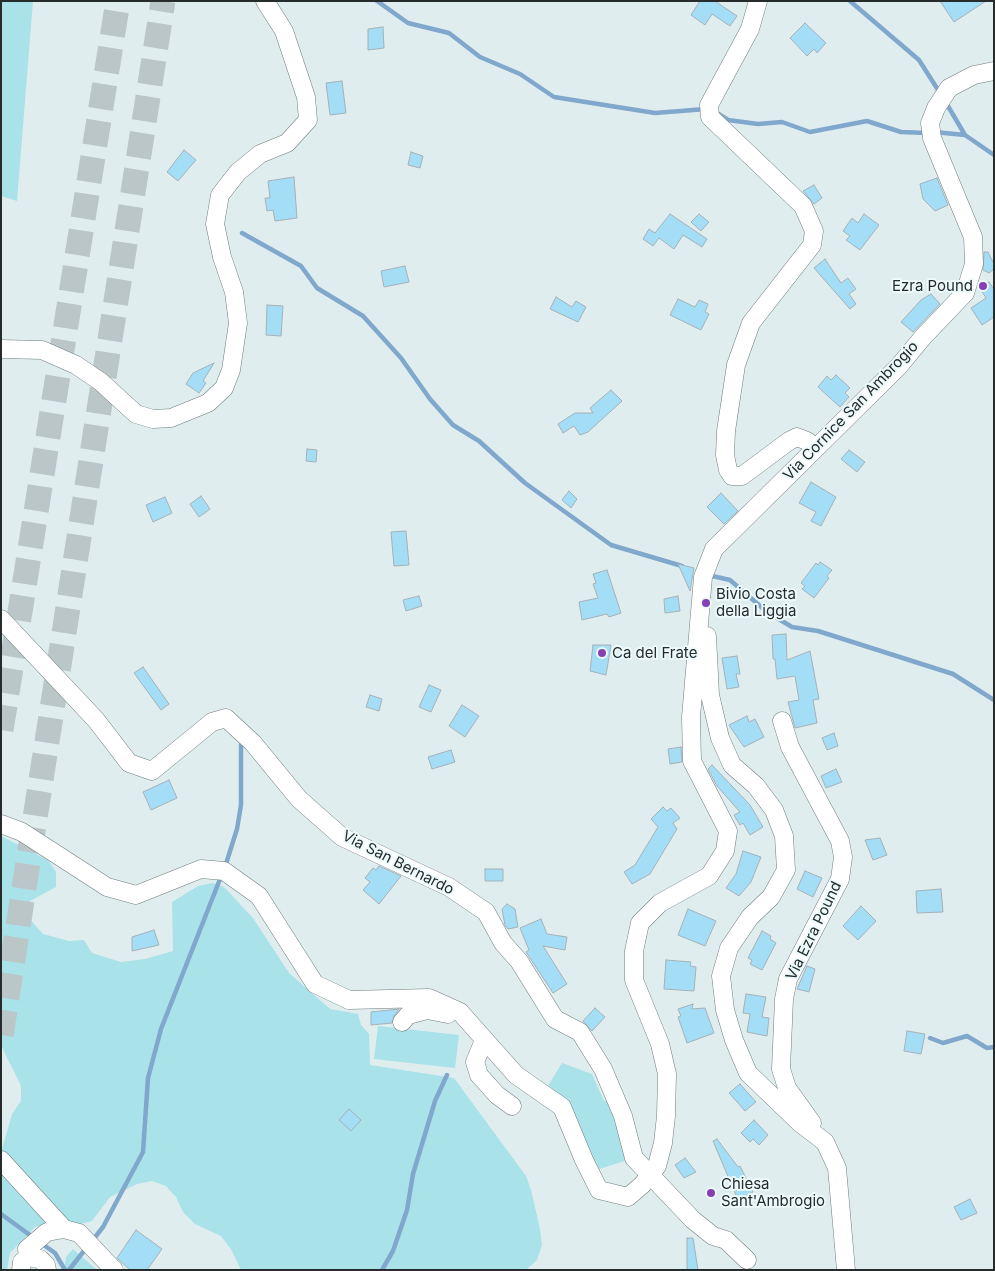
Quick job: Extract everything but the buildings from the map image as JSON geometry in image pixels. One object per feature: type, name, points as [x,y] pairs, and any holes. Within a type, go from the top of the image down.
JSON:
[{"type":"street","points":[[1,349],[42,350],[76,365],[101,382],[136,414],[153,419],[171,418],[208,403],[224,388],[231,370],[238,323],[234,292],[222,257],[215,224],[220,195],[238,172],[260,154],[287,143],[308,120],[306,98],[284,31],[265,1]]},
{"type":"street","points":[[758,1],[750,29],[710,111],[804,206],[814,230],[812,245],[751,323],[736,365],[730,398],[725,447],[728,470],[732,476],[742,476],[797,437],[808,441],[815,448]]},
{"type":"street","name":"Via Cornice San Ambrogio","points":[[1,824],[22,832],[106,887],[136,895],[201,869],[224,871],[259,896],[315,984],[349,1000],[429,998],[460,1012],[516,1075],[562,1107],[599,1190],[628,1197],[657,1166],[663,1143],[667,1074],[660,1044],[634,980],[634,951],[640,923],[660,903],[709,876],[724,851],[728,831],[692,760],[691,717],[703,577],[714,548],[770,496],[815,448],[899,366],[965,292],[974,264],[974,237],[932,138],[930,123],[949,88],[974,75],[994,71]]},
{"type":"street","name":"Via Cornice San Ambrogio","points":[[701,606],[708,640],[710,695],[720,738],[732,765],[756,786],[774,810],[784,836],[786,870],[771,897],[750,917],[729,948],[722,976],[725,1010],[734,1040],[748,1073],[800,1123],[825,1142],[837,1168],[846,1270]]},
{"type":"street","name":"Via San Bernardo","points":[[1,619],[96,720],[129,763],[152,771],[212,722],[226,718],[253,743],[299,799],[342,837],[449,887],[486,912],[503,943],[519,961],[554,1018],[580,1032],[599,1062],[622,1116],[634,1158],[649,1175]]},
{"type":"street","name":"Via Ezra Pound","points":[[782,721],[790,748],[840,841],[843,858],[840,879],[788,979],[780,1042],[781,1069],[788,1088],[825,1142]]},
{"type":"street","points":[[402,1022],[408,1015],[427,1010],[451,1014],[467,1021]]},
{"type":"street","points":[[484,1040],[475,1062],[478,1075],[497,1095],[512,1106]]},
{"type":"street","points":[[1,1160],[64,1229]]},
{"type":"street","points":[[649,1175],[693,1220],[713,1236],[726,1240],[747,1260]]},
{"type":"street","points":[[47,1270],[46,1265],[40,1260],[25,1263],[28,1249],[47,1232],[64,1229],[79,1233],[114,1270]]},
{"type":"shaded area","points":[[1,1],[33,1],[17,201],[1,196]]},
{"type":"shaded area","points":[[1,836],[48,860],[56,872],[56,887],[30,901],[27,916],[43,934],[69,941],[84,940],[92,953],[121,962],[145,959],[173,951],[172,902],[198,886],[213,883],[224,887],[253,918],[289,973],[330,1009],[358,1014],[361,1025],[369,1034],[370,1065],[454,1078],[526,1176],[540,1229],[542,1245],[537,1260],[526,1270],[241,1270],[231,1249],[221,1236],[195,1224],[183,1212],[176,1197],[166,1186],[152,1181],[137,1184],[110,1197],[92,1221],[77,1225],[63,1219],[35,1227],[10,1253],[7,1270],[1,1270],[1,1153],[12,1114],[21,1101],[21,1086],[1,1045]]},
{"type":"shaded area","points":[[378,1026],[459,1035],[455,1068],[374,1059]]},
{"type":"shaded area","points":[[562,1063],[592,1074],[604,1101],[615,1097],[634,1158],[590,1172],[562,1107],[543,1094]]},
{"type":"shaded area","points":[[73,1249],[97,1270],[64,1270],[66,1257]]},
{"type":"waterway","points":[[377,1],[408,23],[449,33],[480,57],[520,74],[554,97],[655,113],[706,109]]},
{"type":"waterway","points":[[850,1],[919,60],[940,93]]},
{"type":"waterway","points":[[945,101],[965,135]]},
{"type":"waterway","points":[[717,113],[728,120],[758,124],[782,122],[810,132],[867,121],[901,132],[927,133]]},
{"type":"waterway","points":[[934,132],[965,135],[994,155]]},
{"type":"waterway","points":[[242,233],[301,266],[317,288],[363,316],[401,358],[430,399],[453,425],[479,441],[525,483],[611,545],[682,566]]},
{"type":"waterway","points":[[708,575],[730,580],[767,612],[792,627],[818,631],[953,674],[994,700]]},
{"type":"waterway","points":[[225,867],[237,829],[241,805],[241,745]]},
{"type":"waterway","points":[[92,1241],[103,1227],[143,1152],[148,1078],[161,1029],[222,874]]},
{"type":"waterway","points":[[930,1038],[943,1043],[967,1036],[987,1048],[994,1047]]},
{"type":"waterway","points":[[382,1270],[393,1251],[407,1210],[413,1174],[435,1101],[447,1075]]},
{"type":"waterway","points":[[1,1214],[34,1238]]},
{"type":"waterway","points":[[41,1243],[55,1253],[65,1270]]},
{"type":"waterway","points":[[69,1270],[87,1247]]},
{"type":"tunnel","points":[[1,730],[118,1]]},
{"type":"tunnel","points":[[1,1035],[163,1]]},
{"type":"place","name":"Ezra Pound","points":[[983,286]]},
{"type":"place","name":"Bivio Costa della Liggia","points":[[706,603]]},
{"type":"place","name":"Ca del Frate","points":[[602,653]]},
{"type":"place","name":"Chiesa Sant'Ambrogio","points":[[711,1193]]}]
